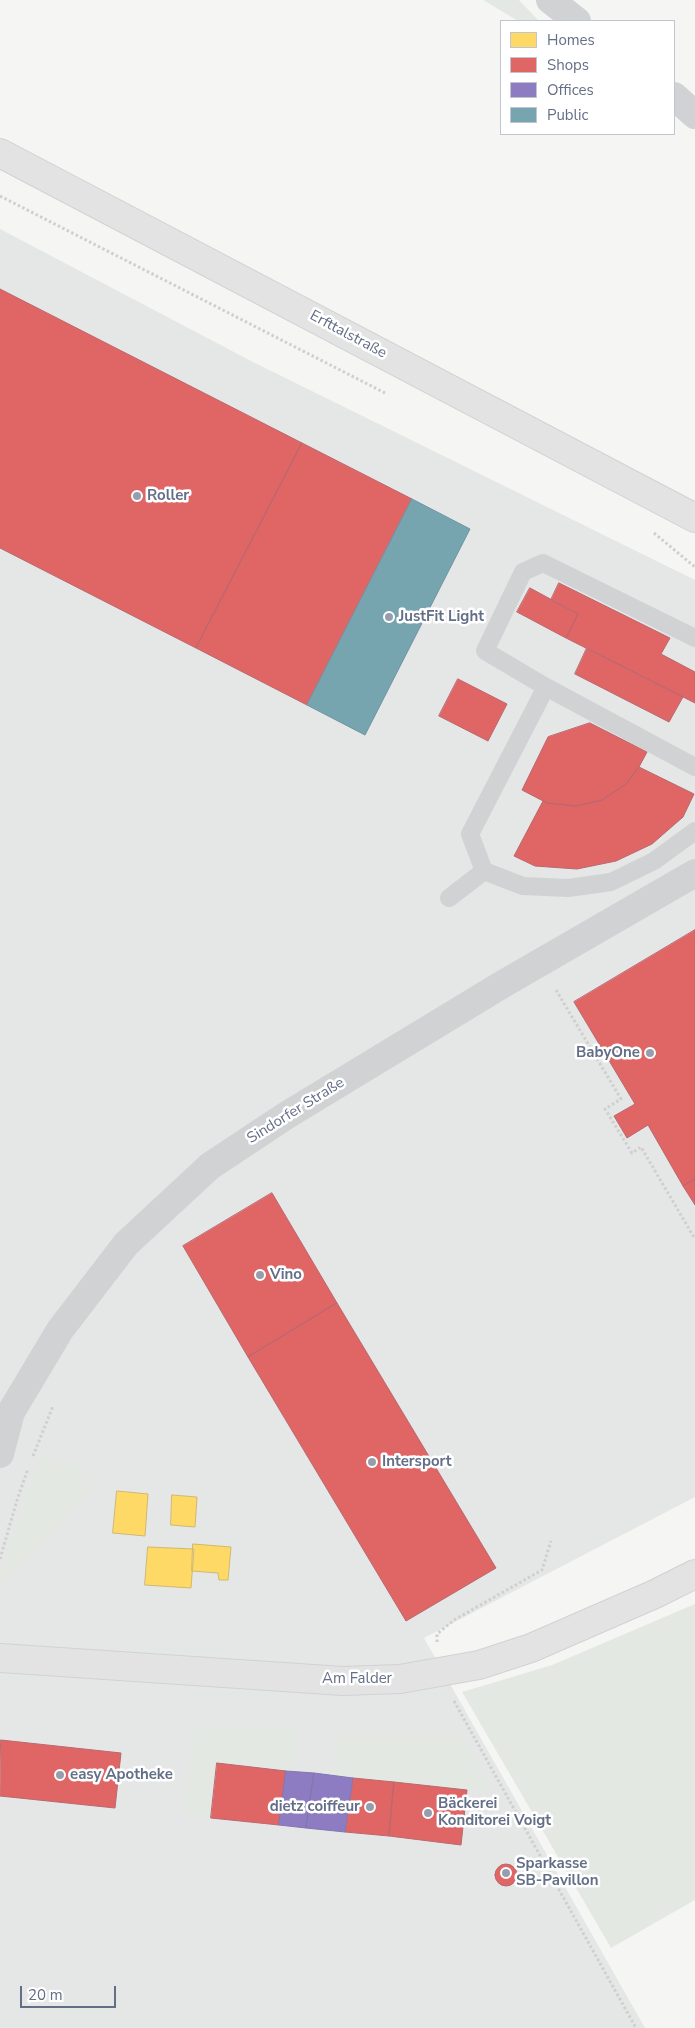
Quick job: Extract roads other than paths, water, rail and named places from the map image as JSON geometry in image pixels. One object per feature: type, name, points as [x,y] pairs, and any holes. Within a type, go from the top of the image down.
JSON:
[{"type":"main road","name":"Erfttalstraße","points":[[0,153],[695,518]]},
{"type":"main road","name":"Am Falder","points":[[0,1658],[343,1682],[400,1679],[479,1665],[532,1648],[655,1594],[695,1574]]},
{"type":"street","points":[[550,0],[577,20]]},
{"type":"street","points":[[675,97],[695,115]]},
{"type":"street","name":"Sindorfer Straße","points":[[0,1454],[12,1412],[60,1330],[126,1244],[210,1166],[287,1114],[503,984],[695,873]]},
{"type":"lane","points":[[695,638],[543,563],[523,572],[485,650],[546,687],[695,766]]},
{"type":"lane","points":[[546,687],[470,834],[484,871],[523,886],[568,888],[611,882],[654,861],[695,830]]},
{"type":"lane","points":[[449,898],[484,871]]},
{"type":"place","name":"Roller","points":[[137,496]]},
{"type":"place","name":"JustFit Light","points":[[389,617]]},
{"type":"place","name":"BabyOne","points":[[650,1053]]},
{"type":"place","name":"Vino","points":[[260,1275]]},
{"type":"place","name":"Intersport","points":[[372,1462]]},
{"type":"place","name":"easy Apotheke","points":[[60,1775]]},
{"type":"place","name":"dietz coiffeur","points":[[370,1807]]},
{"type":"place","name":"Bäckerei Konditorei Voigt","points":[[428,1813]]},
{"type":"place","name":"Sparkasse SB-Pavillon","points":[[506,1873]]}]
